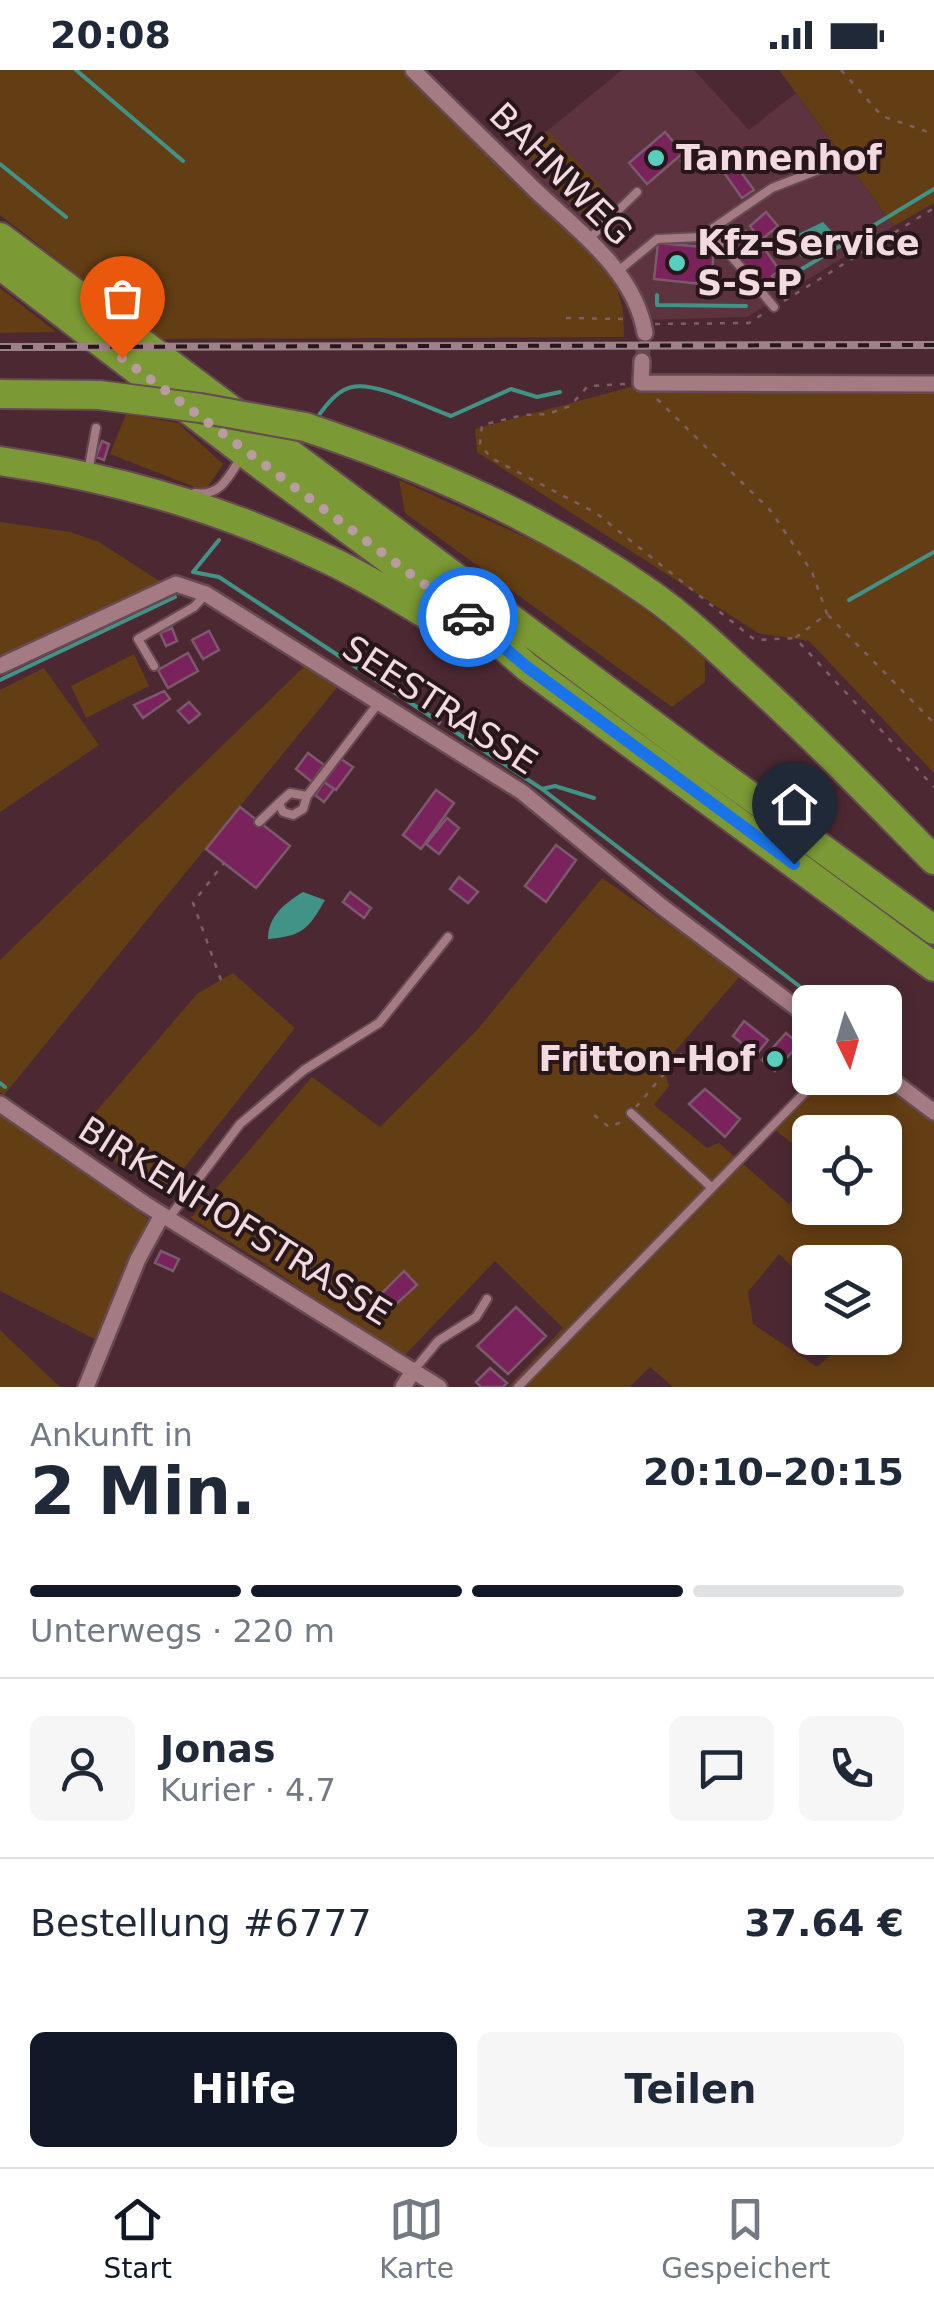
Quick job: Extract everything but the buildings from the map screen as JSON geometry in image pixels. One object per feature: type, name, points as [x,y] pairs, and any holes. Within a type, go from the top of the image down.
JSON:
[{"type":"highway","points":[[0,237],[934,930]]},
{"type":"highway","points":[[0,264],[486,631],[527,667],[934,966]]},
{"type":"highway","points":[[0,394],[99,395],[305,427],[384,453],[460,485],[596,558],[655,596],[800,723],[934,860]]},
{"type":"highway","points":[[0,461],[145,491],[240,522],[329,560],[473,642],[527,667]]},
{"type":"street","name":"BAHNWEG","points":[[413,70],[589,239],[617,272],[642,312],[643,326]]},
{"type":"street","points":[[642,362],[641,383],[934,384]]},
{"type":"street","name":"SEESTRASSE","points":[[0,666],[176,584],[206,594],[367,699],[522,792],[661,906],[792,1004]]},
{"type":"street","points":[[902,1088],[934,1112]]},
{"type":"street","name":"BIRKENHOFSTRASSE","points":[[0,1104],[165,1217],[439,1387]]},
{"type":"street","points":[[86,1387],[138,1259],[165,1217]]},
{"type":"street","points":[[403,1387],[414,1370]]},
{"type":"lane","points":[[617,272],[657,239],[700,237],[772,188],[830,165]]},
{"type":"lane","points":[[589,239],[637,192]]},
{"type":"lane","points":[[711,232],[774,307]]},
{"type":"lane","points":[[96,428],[87,466],[172,488]]},
{"type":"lane","points":[[189,492],[213,494],[244,452]]},
{"type":"lane","points":[[154,666],[138,639],[194,607],[206,594]]},
{"type":"lane","points":[[279,803],[283,812],[293,814],[302,810],[367,699]]},
{"type":"lane","points":[[259,822],[290,793],[307,796]]},
{"type":"lane","points":[[165,1217],[240,1124],[304,1070],[380,1023],[448,937]]},
{"type":"lane","points":[[518,1387],[802,1095]]},
{"type":"lane","points":[[631,1113],[711,1187]]},
{"type":"lane","points":[[414,1370],[438,1341],[476,1317],[487,1299]]},
{"type":"path","points":[[841,70],[882,116],[934,134]]},
{"type":"path","points":[[566,318],[643,326],[748,322],[934,208]]},
{"type":"path","points":[[827,614],[795,638],[756,640],[596,513],[491,458],[480,444],[482,425],[570,406],[588,386],[641,383],[770,510],[812,572],[827,614],[934,723]]},
{"type":"path","points":[[795,638],[934,787]]},
{"type":"path","points":[[431,734],[448,711]]},
{"type":"path","points":[[221,980],[194,903],[224,863]]},
{"type":"path","points":[[594,1114],[609,1126],[622,1124],[681,1054],[694,1054]]},
{"type":"shaded area","points":[[0,70],[406,70],[613,275],[623,309],[624,337],[160,339],[0,215]]},
{"type":"shaded area","points":[[622,70],[694,70],[749,130],[796,93],[894,226],[747,317],[640,320],[613,275],[504,166]]},
{"type":"shaded area","points":[[779,70],[934,70],[934,203],[894,226]]},
{"type":"shaded area","points":[[547,131],[606,191],[582,214],[523,151]]},
{"type":"shaded area","points":[[823,222],[837,237],[801,257],[794,236]]},
{"type":"shaded area","points":[[0,288],[56,332],[0,333]]},
{"type":"shaded area","points":[[631,387],[934,391],[934,773],[809,641],[758,633],[477,452],[475,429]]},
{"type":"shaded area","points":[[126,414],[178,423],[223,464],[205,491],[110,454]]},
{"type":"shaded area","points":[[399,480],[547,547],[631,599],[705,656],[705,682],[672,707],[405,513]]},
{"type":"shaded area","points":[[0,522],[70,532],[99,542],[161,582],[0,659]]},
{"type":"shaded area","points":[[134,654],[149,686],[86,718],[71,686]]},
{"type":"shaded area","points":[[309,662],[339,685],[4,1095],[0,1092],[0,960]]},
{"type":"shaded area","points":[[44,668],[99,745],[0,812],[0,690]]},
{"type":"shaded area","points":[[602,878],[741,975],[663,1065],[669,1086],[654,1105],[707,1148],[719,1143],[789,1204],[792,1201],[792,1225],[902,1225],[902,1115],[792,1115],[792,1143],[773,1128],[806,1095],[899,1095],[934,1121],[934,1387],[673,1387],[650,1367],[630,1387],[508,1387],[563,1328],[495,1261],[402,1358],[191,1218],[312,1077],[380,1127],[478,1029]]},
{"type":"shaded area","points":[[303,892],[325,900],[314,918],[303,930],[268,939],[274,917]]},
{"type":"shaded area","points":[[233,973],[295,1028],[165,1192],[75,1136],[198,993]]},
{"type":"shaded area","points":[[0,1113],[154,1223],[97,1340],[0,1291]]},
{"type":"shaded area","points":[[0,1330],[60,1387],[0,1387]]},
{"type":"waterway","points":[[76,70],[183,161]]},
{"type":"waterway","points":[[0,164],[66,217]]},
{"type":"waterway","points":[[792,275],[934,189]]},
{"type":"waterway","points":[[657,295],[657,305],[746,306]]},
{"type":"waterway","points":[[317,418],[336,395],[352,387],[387,391],[451,416],[511,389],[537,397],[560,392]]},
{"type":"waterway","points":[[219,540],[193,572],[219,577],[432,717]]},
{"type":"waterway","points":[[849,600],[934,552]]},
{"type":"waterway","points":[[0,680],[175,597]]},
{"type":"waterway","points":[[448,727],[542,789],[555,786],[594,798]]},
{"type":"waterway","points":[[542,789],[798,985]]},
{"type":"waterway","points":[[0,1083],[5,1087]]},
{"type":"tunnel","points":[[642,361],[645,333]]},
{"type":"railway","points":[[0,347],[934,345]]},
{"type":"way so far","points":[[122,358],[468,617]]},
{"type":"place","name":"Tannenhof","points":[[656,158]]},
{"type":"place","name":"Kfz-Service S-S-P","points":[[677,263]]},
{"type":"place","name":"Fritton-Hof","points":[[775,1059]]},
{"type":"route","points":[[468,617],[527,667],[794,864]]}]
